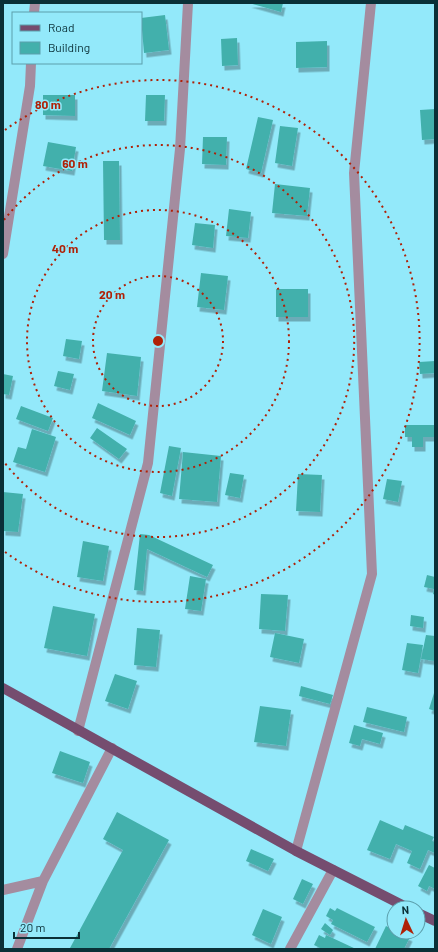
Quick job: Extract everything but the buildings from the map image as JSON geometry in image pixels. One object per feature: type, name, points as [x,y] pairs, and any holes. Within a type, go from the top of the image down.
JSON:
[{"type":"main road","points":[[3,688],[296,851],[392,900]]},
{"type":"street","points":[[78,731],[148,463],[180,149],[188,3]]},
{"type":"street","points":[[296,851],[372,574],[354,173],[371,3]]},
{"type":"street","points":[[3,254],[30,86],[31,64]]},
{"type":"street","points":[[17,949],[43,881],[112,748]]},
{"type":"street","points":[[290,949],[332,870]]},
{"type":"street","points":[[3,890],[43,881]]}]
